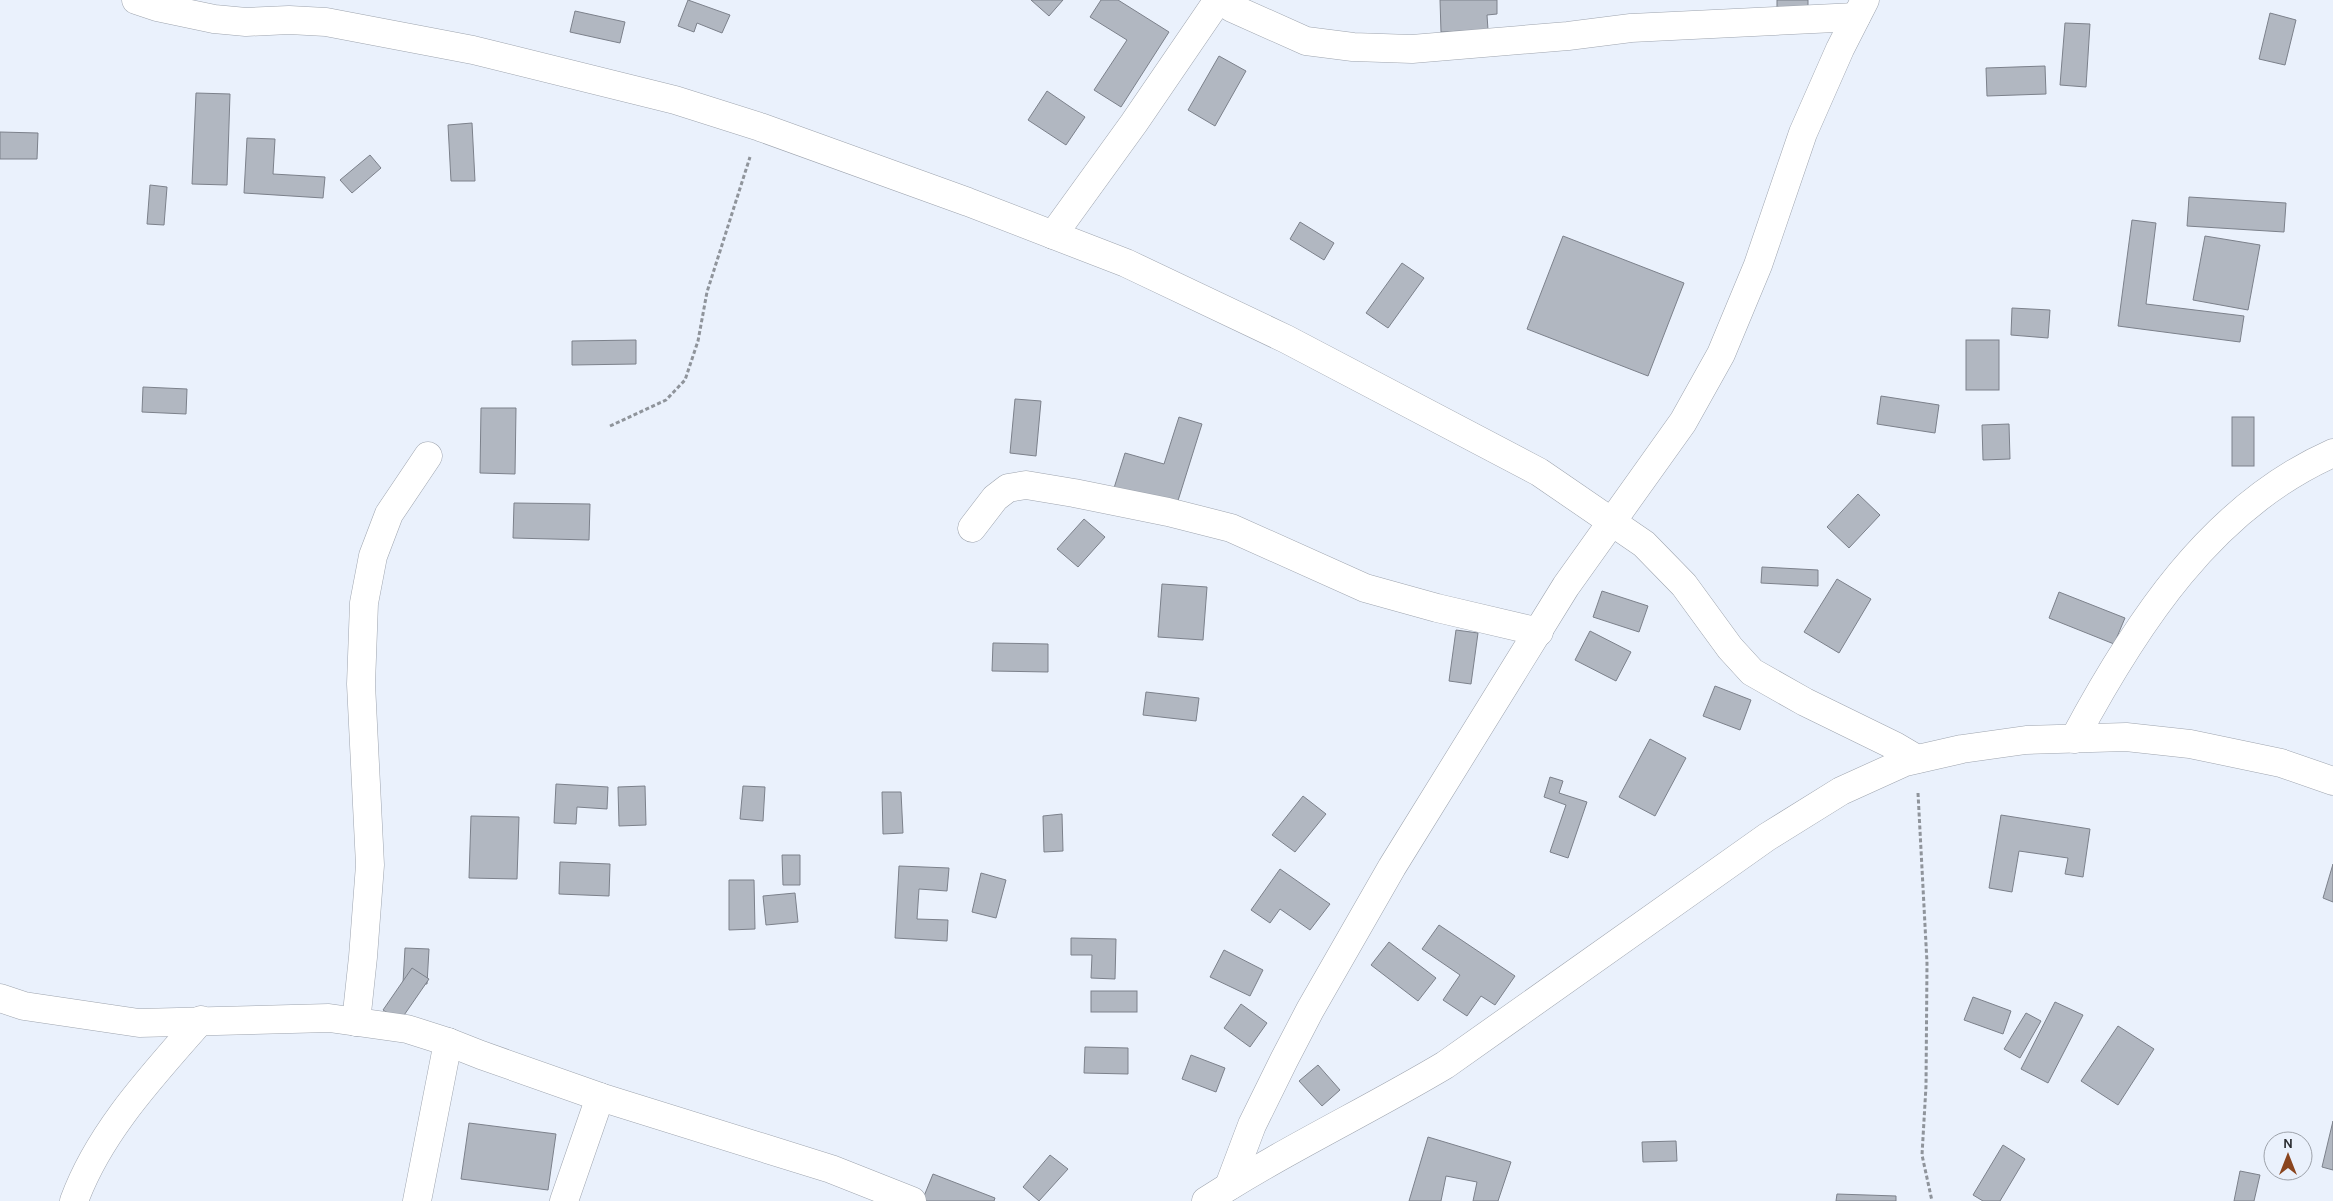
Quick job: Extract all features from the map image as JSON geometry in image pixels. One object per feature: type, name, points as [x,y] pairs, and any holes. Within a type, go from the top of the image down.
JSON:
[{"type":"street","points":[[136,0],[157,7],[246,22],[289,20],[329,11],[473,50],[675,100],[760,127],[1126,263],[1286,339],[1538,472],[1644,544],[1684,585],[1730,648],[1752,672],[1805,702],[1917,759]]},
{"type":"street","points":[[1053,235],[1220,0],[1232,8],[1306,41],[1353,47],[1402,48],[1568,36],[1861,8],[1804,133],[1758,266],[1721,354],[1683,422],[1610,521],[1538,632],[1392,867],[1310,1010],[1252,1125],[1229,1186]]},
{"type":"street","points":[[2074,739],[2098,695],[2165,592],[2191,559],[2236,515],[2305,466],[2333,453]]},
{"type":"street","points":[[356,1022],[370,865],[362,684],[364,603],[373,556],[389,514],[428,456]]},
{"type":"street","points":[[972,528],[995,498],[1008,488],[1026,485],[1074,493],[1168,512],[1231,528],[1365,588],[1437,608],[1538,632]]},
{"type":"street","points":[[1206,1201],[1229,1186],[1445,1066],[1799,816],[1850,787],[1905,762],[1962,749],[2026,740],[2126,737],[2190,744],[2281,763],[2333,781]]},
{"type":"street","points":[[0,998],[24,1006],[139,1023],[329,1018],[407,1029],[600,1097],[831,1168],[912,1201]]},
{"type":"street","points":[[74,1201],[84,1174],[114,1128],[150,1078],[201,1020]]},
{"type":"street","points":[[417,1201],[448,1042]]},
{"type":"street","points":[[564,1201],[600,1097]]},
{"type":"path","points":[[610,426],[666,400],[685,380],[698,341],[707,292],[760,127]]},
{"type":"path","points":[[1917,759],[1927,963],[1926,1086],[1922,1155],[1932,1201]]},
{"type":"building","points":[[688,0],[730,15],[722,33],[697,23],[694,32],[678,26]]},
{"type":"building","points":[[1031,0],[1063,0],[1049,16]]},
{"type":"building","points":[[1101,0],[1118,0],[1169,32],[1121,107],[1094,90],[1127,40],[1090,17]]},
{"type":"building","points":[[1440,0],[1497,0],[1497,14],[1487,15],[1488,30],[1441,32]]},
{"type":"building","points":[[1777,0],[1808,0],[1808,12],[1777,13]]},
{"type":"building","points":[[575,11],[625,22],[620,43],[570,32]]},
{"type":"building","points":[[2270,13],[2296,20],[2285,65],[2259,59]]},
{"type":"building","points":[[2065,23],[2090,24],[2086,87],[2060,85]]},
{"type":"building","points":[[1219,56],[1246,71],[1215,126],[1188,110]]},
{"type":"building","points":[[2045,66],[2046,94],[1987,96],[1986,68]]},
{"type":"building","points":[[1047,91],[1085,117],[1066,145],[1028,120]]},
{"type":"building","points":[[196,93],[230,94],[227,185],[192,184]]},
{"type":"building","points":[[472,123],[475,181],[451,181],[448,125]]},
{"type":"building","points":[[0,132],[38,133],[37,159],[0,159]]},
{"type":"building","points":[[247,138],[275,139],[273,174],[325,177],[323,198],[244,193]]},
{"type":"building","points":[[370,155],[381,168],[352,193],[340,180]]},
{"type":"building","points":[[150,185],[167,187],[164,225],[147,224]]},
{"type":"building","points":[[2189,197],[2286,203],[2284,232],[2187,226]]},
{"type":"building","points":[[2132,220],[2156,223],[2146,304],[2244,316],[2240,342],[2118,326]]},
{"type":"building","points":[[1300,222],[1334,243],[1324,260],[1290,239]]},
{"type":"building","points":[[1563,236],[1684,283],[1648,376],[1527,329]]},
{"type":"building","points":[[2205,236],[2260,245],[2248,310],[2193,300]]},
{"type":"building","points":[[1402,263],[1424,278],[1388,328],[1366,313]]},
{"type":"building","points":[[2012,308],[2050,310],[2048,338],[2011,335]]},
{"type":"building","points":[[636,340],[636,364],[572,365],[572,341]]},
{"type":"building","points":[[1966,340],[1999,340],[1999,390],[1966,390]]},
{"type":"building","points":[[143,387],[187,389],[186,414],[142,412]]},
{"type":"building","points":[[1881,396],[1939,405],[1935,433],[1877,424]]},
{"type":"building","points":[[1015,399],[1041,401],[1036,456],[1010,453]]},
{"type":"building","points":[[481,408],[516,408],[515,474],[480,473]]},
{"type":"building","points":[[1179,417],[1202,424],[1176,507],[1114,488],[1125,453],[1164,464]]},
{"type":"building","points":[[2232,417],[2254,417],[2254,466],[2232,466]]},
{"type":"building","points":[[2009,424],[2010,459],[1983,460],[1982,425]]},
{"type":"building","points":[[1858,494],[1880,515],[1849,548],[1827,527]]},
{"type":"building","points":[[514,503],[590,504],[589,540],[513,538]]},
{"type":"building","points":[[1084,519],[1105,537],[1078,567],[1057,549]]},
{"type":"building","points":[[1762,567],[1818,570],[1818,586],[1761,583]]},
{"type":"building","points":[[1837,579],[1871,599],[1839,653],[1804,632]]},
{"type":"building","points":[[1162,584],[1207,587],[1203,640],[1158,637]]},
{"type":"building","points":[[1602,591],[1648,606],[1639,632],[1593,617]]},
{"type":"building","points":[[2059,592],[2125,618],[2114,644],[2049,618]]},
{"type":"building","points":[[1456,630],[1478,633],[1471,684],[1449,681]]},
{"type":"building","points":[[1590,631],[1631,652],[1616,681],[1575,660]]},
{"type":"building","points":[[993,643],[1048,644],[1048,672],[992,671]]},
{"type":"building","points":[[1715,686],[1751,700],[1740,730],[1703,716]]},
{"type":"building","points":[[1146,692],[1199,698],[1196,721],[1143,715]]},
{"type":"building","points":[[1650,739],[1686,758],[1655,816],[1619,797]]},
{"type":"building","points":[[1550,777],[1563,781],[1559,793],[1587,802],[1568,858],[1550,852],[1566,805],[1544,797]]},
{"type":"building","points":[[556,784],[608,787],[607,809],[577,807],[576,824],[554,823]]},
{"type":"building","points":[[645,786],[646,825],[619,826],[618,787]]},
{"type":"building","points":[[743,786],[765,787],[763,821],[740,819]]},
{"type":"building","points":[[882,792],[901,792],[903,833],[883,834]]},
{"type":"building","points":[[1303,796],[1326,814],[1295,852],[1272,835]]},
{"type":"building","points":[[1062,814],[1063,851],[1044,852],[1043,816]]},
{"type":"building","points":[[2001,815],[2090,829],[2083,877],[2065,874],[2068,858],[2019,851],[2012,892],[1989,888]]},
{"type":"building","points":[[471,816],[519,817],[517,879],[469,878]]},
{"type":"building","points":[[782,855],[800,855],[800,885],[783,885]]},
{"type":"building","points":[[560,862],[610,864],[609,896],[559,894]]},
{"type":"building","points":[[2333,864],[2333,902],[2323,898]]},
{"type":"building","points":[[899,866],[949,868],[947,891],[919,889],[917,919],[948,920],[947,941],[895,938]]},
{"type":"building","points":[[1280,869],[1330,904],[1310,930],[1280,909],[1270,923],[1251,910]]},
{"type":"building","points":[[981,873],[1006,880],[996,918],[972,912]]},
{"type":"building","points":[[729,880],[754,880],[755,929],[729,930]]},
{"type":"building","points":[[795,893],[798,922],[766,925],[763,896]]},
{"type":"building","points":[[1439,925],[1515,976],[1495,1005],[1481,996],[1467,1016],[1443,1000],[1460,975],[1422,949]]},
{"type":"building","points":[[1071,938],[1116,939],[1115,979],[1091,978],[1092,955],[1071,955]]},
{"type":"building","points":[[1389,942],[1436,978],[1418,1001],[1371,965]]},
{"type":"building","points":[[405,948],[429,949],[427,984],[403,983]]},
{"type":"building","points":[[1224,950],[1263,970],[1250,996],[1210,977]]},
{"type":"building","points":[[412,968],[429,979],[400,1021],[383,1010]]},
{"type":"building","points":[[1091,991],[1137,991],[1137,1012],[1091,1012]]},
{"type":"building","points":[[1973,997],[2011,1011],[2003,1034],[1964,1020]]},
{"type":"building","points":[[2055,1002],[2083,1015],[2048,1083],[2021,1069]]},
{"type":"building","points":[[1241,1004],[1267,1023],[1250,1047],[1224,1028]]},
{"type":"building","points":[[2026,1013],[2041,1021],[2020,1058],[2004,1049]]},
{"type":"building","points":[[2118,1026],[2154,1049],[2118,1105],[2081,1081]]},
{"type":"building","points":[[1085,1047],[1128,1048],[1128,1074],[1084,1073]]},
{"type":"building","points":[[1191,1055],[1225,1068],[1216,1092],[1182,1079]]},
{"type":"building","points":[[1318,1065],[1340,1090],[1322,1106],[1299,1081]]},
{"type":"building","points":[[2333,1121],[2333,1170],[2322,1167]]},
{"type":"building","points":[[469,1123],[556,1134],[548,1190],[461,1179]]},
{"type":"building","points":[[1428,1137],[1511,1162],[1498,1201],[1473,1201],[1477,1182],[1446,1176],[1441,1201],[1409,1201]]},
{"type":"building","points":[[1676,1141],[1677,1161],[1643,1162],[1642,1142]]},
{"type":"building","points":[[2003,1145],[2025,1159],[2000,1201],[1983,1201],[1973,1195]]},
{"type":"building","points":[[1050,1155],[1068,1169],[1039,1201],[1023,1187]]},
{"type":"building","points":[[2240,1171],[2260,1175],[2254,1201],[2234,1201]]},
{"type":"building","points":[[933,1174],[995,1198],[994,1201],[922,1201]]},
{"type":"building","points":[[1837,1194],[1896,1196],[1896,1201],[1836,1201]]}]
